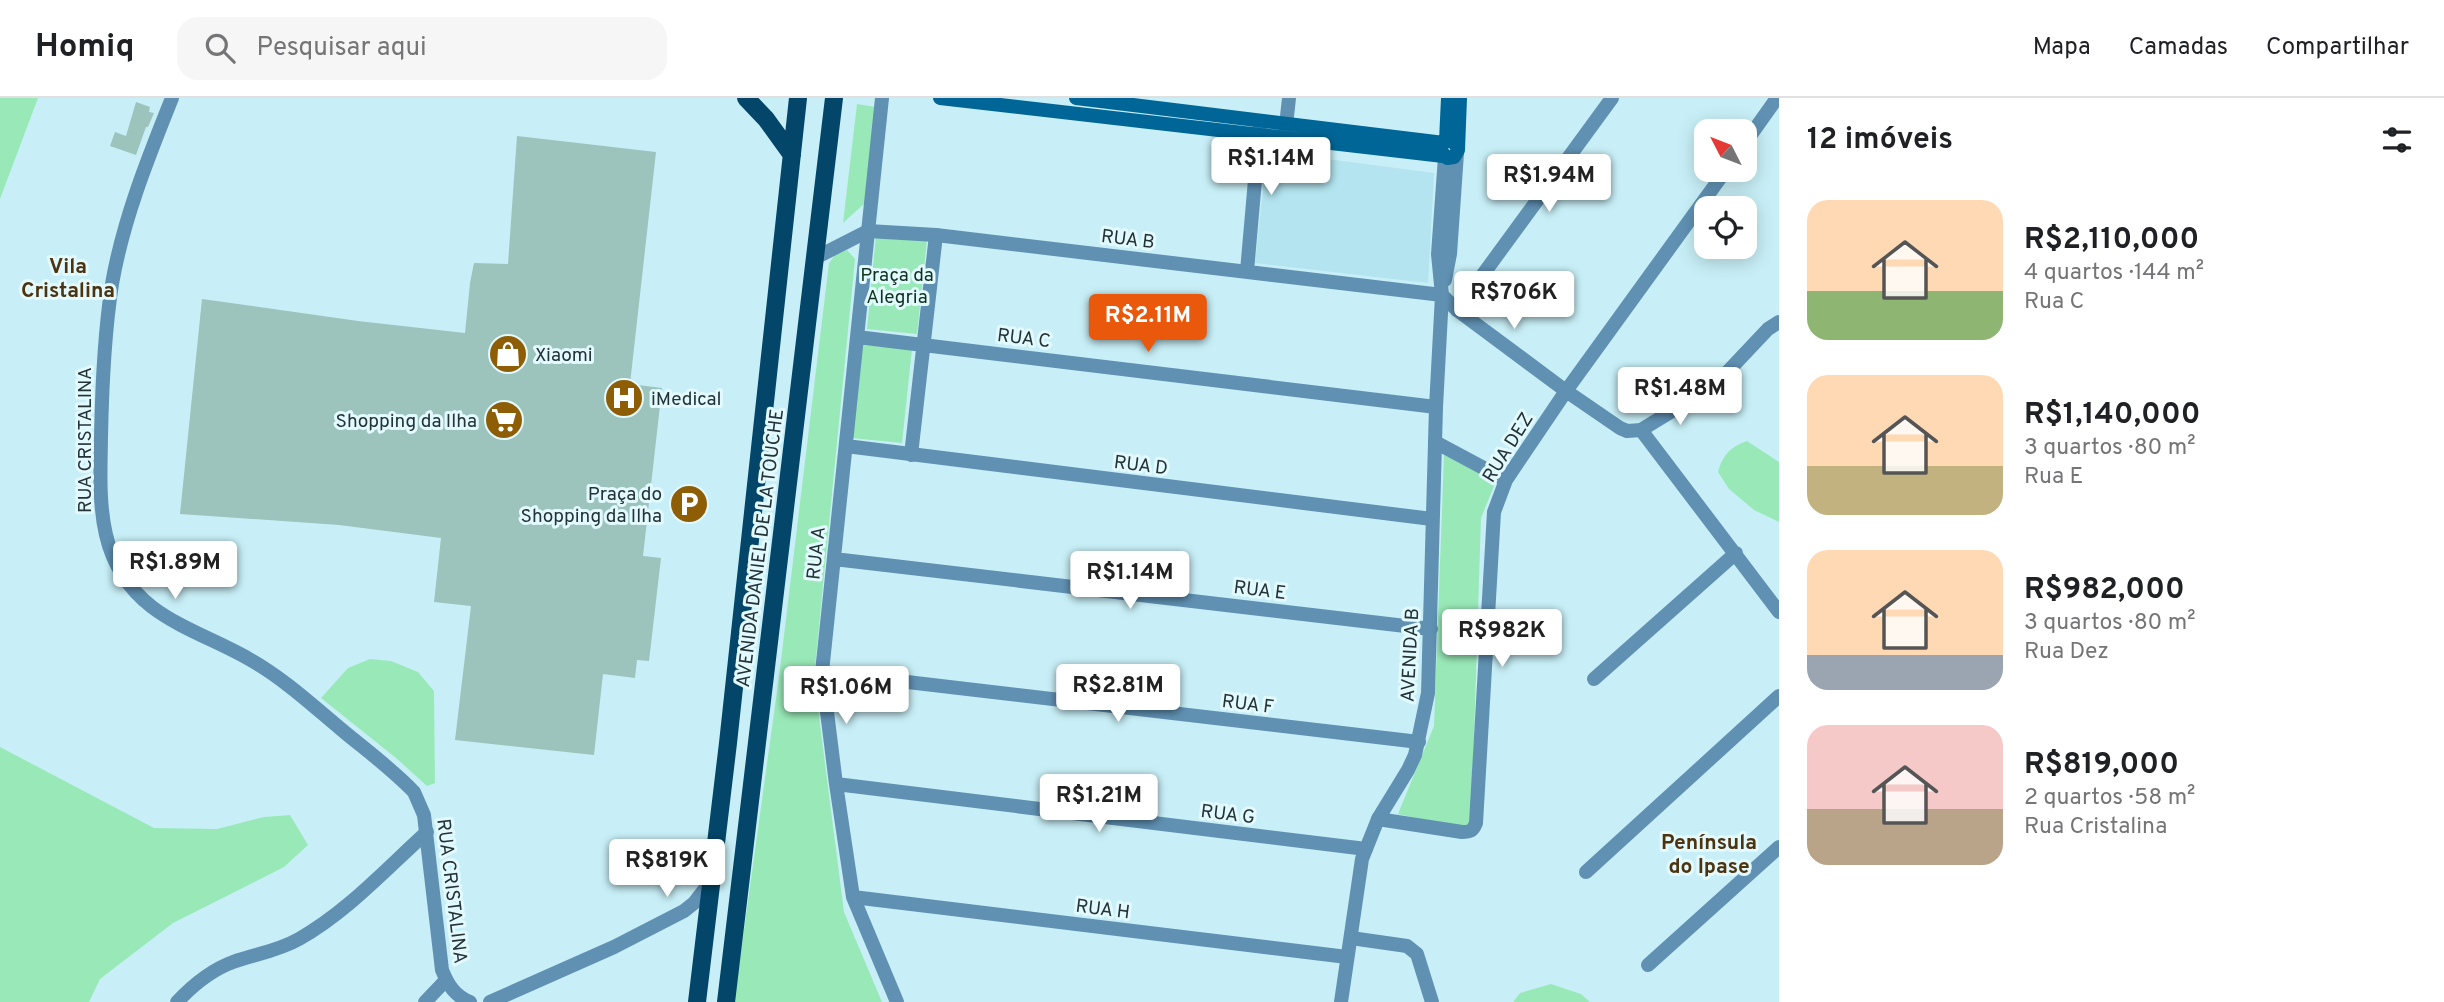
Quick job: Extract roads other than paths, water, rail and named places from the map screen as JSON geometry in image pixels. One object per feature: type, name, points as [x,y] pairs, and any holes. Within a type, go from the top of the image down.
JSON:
[{"type":"main road","points":[[746,98],[771,125],[793,155]]},
{"type":"main road","name":"AVENIDA DANIEL DE LA TOUCHE","points":[[697,1002],[798,98]]},
{"type":"main road","name":"AVENIDA DANIEL DE LA TOUCHE","points":[[726,1002],[834,98]]},
{"type":"main road","points":[[940,98],[1019,103],[1259,127]]},
{"type":"main road","points":[[1076,98],[1285,131],[1449,149]]},
{"type":"main road","points":[[1448,98],[1449,149]]},
{"type":"main road","points":[[1449,149],[1460,98]]},
{"type":"main road","points":[[683,1002],[701,968]]},
{"type":"street","name":"RUA CRISTALINA","points":[[172,98],[132,205],[108,310],[102,388],[99,506],[110,552],[136,592],[151,606],[175,622],[251,660],[279,679],[415,792],[421,804],[427,832],[439,950],[446,980],[464,1001]]},
{"type":"street","name":"RUA A","points":[[882,98],[822,672],[853,897],[897,1002]]},
{"type":"street","points":[[1285,131],[1289,98]]},
{"type":"street","points":[[1457,310],[1612,98]]},
{"type":"street","points":[[1757,126],[1777,98]]},
{"type":"street","points":[[1247,271],[1259,127]]},
{"type":"street","name":"AVENIDA B","points":[[1341,1002],[1362,859],[1378,818],[1408,770],[1419,742],[1428,693],[1434,442],[1442,295],[1438,254],[1449,149]]},
{"type":"street","name":"RUA DEZ","points":[[1378,818],[1462,832],[1469,832],[1476,823],[1493,512],[1506,480],[1566,391],[1717,182]]},
{"type":"street","points":[[815,258],[868,230]]},
{"type":"street","name":"RUA B","points":[[868,230],[936,234],[1442,295]]},
{"type":"street","points":[[911,455],[936,234]]},
{"type":"street","points":[[1442,295],[1457,310],[1566,391],[1627,431],[1641,430],[1716,384],[1768,329],[1779,321]]},
{"type":"street","name":"RUA C","points":[[857,337],[1436,407]]},
{"type":"street","points":[[1641,430],[1779,612]]},
{"type":"street","points":[[1434,442],[1506,480]]},
{"type":"street","name":"RUA D","points":[[846,446],[1432,519]]},
{"type":"street","points":[[1594,679],[1735,553]]},
{"type":"street","name":"RUA E","points":[[834,559],[1431,629]]},
{"type":"street","name":"RUA F","points":[[822,672],[1419,742]]},
{"type":"street","points":[[1586,872],[1779,696]]},
{"type":"street","name":"RUA G","points":[[836,785],[1366,849]]},
{"type":"street","points":[[177,1002],[214,971],[284,947],[312,931],[340,911],[427,832]]},
{"type":"street","points":[[1648,964],[1779,847]]},
{"type":"street","points":[[490,1002],[614,947],[684,911],[711,881]]},
{"type":"street","name":"RUA H","points":[[853,897],[1347,957]]},
{"type":"street","points":[[1351,938],[1412,949],[1417,954],[1432,1002]]},
{"type":"street","points":[[425,1002],[446,980]]},
{"type":"place","name":"Xiaomi","points":[[508,354]]},
{"type":"place","name":"iMedical","points":[[624,398]]},
{"type":"place","name":"Shopping da Ilha","points":[[504,420]]},
{"type":"place","name":"Praça do Shopping da Ilha","points":[[689,504]]},
{"type":"district","name":"Vila Cristalina","points":[[68,278]]},
{"type":"district","name":"Península do Ipase","points":[[1709,854]]},
{"type":"park label","name":"Praça da Alegria","points":[[897,285]]}]
